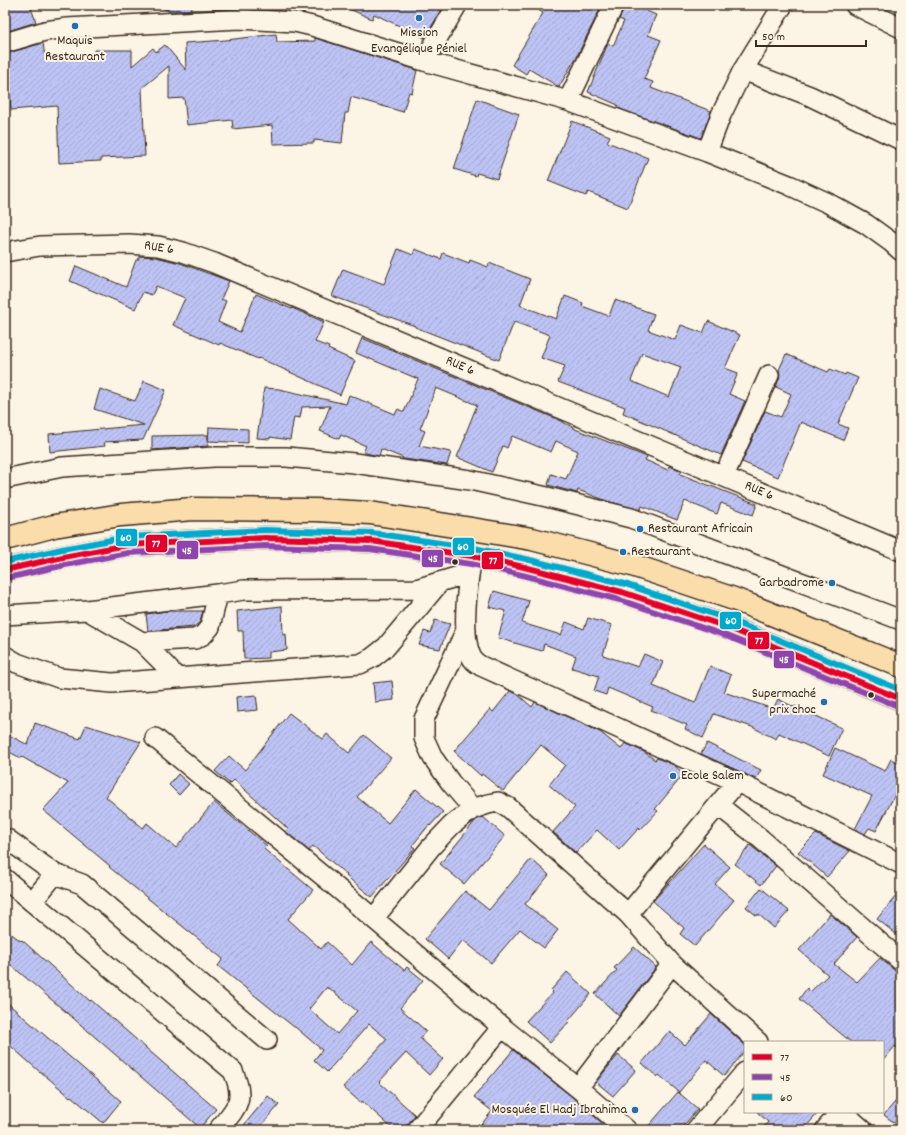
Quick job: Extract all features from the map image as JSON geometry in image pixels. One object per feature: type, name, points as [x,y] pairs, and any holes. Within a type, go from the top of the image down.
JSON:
[{"type":"main road","points":[[5,539],[54,526],[121,515],[193,509],[316,510],[378,515],[532,539],[632,565],[734,599],[901,666]]},
{"type":"main road","points":[[5,570],[127,545],[265,538],[371,541],[471,564],[547,573],[622,592],[727,627],[901,699]]},
{"type":"street","points":[[424,61],[457,5]]},
{"type":"street","points":[[568,101],[614,5]]},
{"type":"street","points":[[707,152],[721,115],[743,70],[784,5]]},
{"type":"street","points":[[855,5],[901,28]]},
{"type":"street","points":[[5,43],[45,31],[67,28],[246,20],[295,22],[424,61],[568,101],[707,152],[789,185],[828,203],[866,224],[901,251]]},
{"type":"street","points":[[743,70],[810,96],[901,140]]},
{"type":"street","name":"RUE 6","points":[[5,252],[40,246],[129,244],[158,246],[183,252],[214,263],[901,551]]},
{"type":"street","points":[[724,476],[769,376]]},
{"type":"street","points":[[5,479],[62,467],[214,457],[279,457],[354,464],[470,480],[631,518],[901,620]]},
{"type":"street","points":[[5,615],[87,610],[244,590],[416,589],[440,582],[471,564]]},
{"type":"street","points":[[471,564],[466,630],[468,650],[473,660],[481,666],[737,782],[901,864]]},
{"type":"street","points":[[5,656],[17,663],[60,678],[112,683],[360,664],[372,658],[386,647],[440,582]]},
{"type":"street","points":[[142,642],[195,639],[203,635],[210,627],[218,594]]},
{"type":"street","points":[[87,610],[142,642],[177,678]]},
{"type":"street","points":[[466,630],[424,719],[424,738],[433,758],[473,810]]},
{"type":"street","points":[[155,738],[374,918],[502,1027],[578,1088],[627,1130]]},
{"type":"street","points":[[628,914],[737,782]]},
{"type":"street","points":[[374,918],[431,847],[452,825],[473,810],[498,802],[508,807],[628,914],[672,964],[757,1041]]},
{"type":"street","points":[[718,805],[761,839],[901,961]]},
{"type":"street","points":[[6,839],[55,874],[82,884],[267,1040]]},
{"type":"street","points":[[32,902],[55,874]]},
{"type":"street","points":[[5,880],[233,1071],[239,1084],[239,1101],[234,1112],[218,1130]]},
{"type":"street","points":[[578,1088],[672,964]]},
{"type":"street","points":[[417,1130],[502,1027]]},
{"type":"street","points":[[696,1130],[744,1073]]},
{"type":"street","points":[[825,1130],[841,1113]]},
{"type":"street","points":[[843,1113],[863,1130]]},
{"type":"building","points":[[5,5],[30,5],[36,22],[5,32]]},
{"type":"building","points":[[156,5],[194,5],[191,10],[171,12]]},
{"type":"building","points":[[340,5],[444,5],[425,38],[374,14],[372,19]]},
{"type":"building","points":[[530,5],[602,5],[577,56],[559,87],[529,69],[526,74],[512,65],[543,13]]},
{"type":"building","points":[[625,5],[633,5],[656,15],[648,35],[661,40],[644,79],[653,82],[651,88],[711,111],[701,138],[623,110],[617,107],[618,105],[588,92],[608,43],[613,46],[624,21],[619,19]]},
{"type":"building","points":[[276,34],[277,42],[315,41],[315,38],[417,70],[412,93],[409,92],[403,112],[351,97],[348,113],[345,113],[342,143],[314,140],[314,143],[273,144],[272,125],[233,129],[232,120],[187,125],[184,98],[169,99],[169,66],[142,88],[145,156],[101,158],[101,161],[59,163],[57,106],[11,110],[7,60],[5,61],[5,54],[43,43],[45,57],[94,54],[94,50],[132,50],[132,66],[153,48],[156,52],[165,45],[186,70],[185,43]]},
{"type":"building","points":[[477,99],[519,114],[497,179],[477,173],[476,176],[454,169]]},
{"type":"building","points":[[572,121],[610,136],[607,142],[648,158],[628,208],[588,192],[586,196],[548,181]]},
{"type":"building","points":[[398,249],[413,255],[415,249],[441,259],[443,253],[469,263],[470,260],[488,267],[489,263],[530,279],[520,305],[556,319],[565,296],[583,303],[582,306],[609,316],[615,300],[654,314],[648,330],[675,340],[681,325],[703,333],[708,321],[740,335],[725,368],[738,373],[729,394],[745,401],[721,455],[623,413],[625,407],[558,382],[565,366],[541,358],[550,335],[514,322],[499,360],[415,326],[332,296],[343,269],[384,284]],"holes":[[[642,353],[681,367],[669,397],[631,381]]]},
{"type":"building","points":[[140,256],[156,257],[180,263],[229,281],[221,299],[226,301],[218,322],[240,332],[256,294],[324,322],[315,342],[329,347],[328,349],[355,361],[340,395],[259,358],[258,359],[220,343],[219,345],[173,325],[185,298],[156,286],[152,295],[143,292],[135,309],[70,281],[76,266],[126,287],[136,260],[138,260]]},
{"type":"building","points":[[362,338],[564,422],[575,429],[647,457],[645,460],[668,470],[669,466],[682,471],[680,474],[757,504],[753,515],[721,503],[717,514],[685,501],[677,520],[642,506],[640,510],[607,501],[578,490],[577,493],[548,485],[551,474],[566,479],[578,451],[556,441],[551,452],[512,436],[507,448],[503,446],[492,472],[457,457],[477,405],[436,388],[420,429],[425,431],[419,446],[451,452],[447,465],[402,459],[403,458],[381,449],[379,456],[370,454],[363,452],[366,446],[341,435],[339,439],[320,431],[330,406],[302,407],[300,418],[294,417],[290,440],[270,437],[270,439],[257,438],[264,388],[279,389],[346,404],[349,395],[395,414],[398,409],[404,412],[418,379],[356,353]]},
{"type":"building","points":[[786,354],[828,372],[830,369],[858,378],[838,424],[848,428],[843,440],[801,422],[778,477],[742,462],[765,411],[781,417],[791,394],[776,387],[780,374],[779,370]]},
{"type":"building","points":[[144,381],[166,390],[143,440],[104,442],[105,446],[50,452],[49,434],[144,425],[94,409],[100,389],[135,401]]},
{"type":"building","points":[[209,427],[248,429],[248,443],[208,441]]},
{"type":"building","points":[[208,435],[208,446],[152,450],[152,436]]},
{"type":"building","points":[[494,591],[529,601],[522,623],[561,635],[566,622],[584,629],[588,618],[612,625],[603,655],[638,667],[644,654],[663,662],[653,686],[695,703],[710,666],[731,675],[724,692],[773,709],[778,699],[842,728],[829,756],[779,733],[776,739],[752,727],[714,714],[703,738],[685,729],[687,725],[651,710],[653,707],[608,688],[606,695],[594,691],[599,676],[572,668],[576,656],[544,644],[542,651],[498,638],[506,611],[489,607]]},
{"type":"building","points":[[282,606],[283,635],[286,634],[287,650],[269,652],[269,658],[244,659],[243,631],[238,631],[237,611]]},
{"type":"building","points":[[167,611],[203,611],[200,622],[194,627],[148,631],[146,614]]},
{"type":"building","points":[[435,620],[450,624],[440,649],[419,645],[424,631],[430,633]]},
{"type":"building","points":[[392,681],[394,700],[375,702],[373,683]]},
{"type":"building","points":[[510,691],[517,694],[532,707],[535,702],[600,732],[621,749],[625,743],[644,752],[655,760],[657,758],[674,765],[684,774],[655,809],[658,811],[640,830],[639,828],[619,850],[597,830],[576,853],[553,832],[575,807],[549,785],[565,765],[541,745],[503,791],[482,774],[481,776],[454,751],[490,709],[493,712]]},
{"type":"building","points":[[256,695],[258,710],[237,712],[236,697]]},
{"type":"building","points":[[289,713],[323,739],[327,734],[349,753],[364,735],[391,758],[357,797],[388,823],[416,789],[443,812],[430,826],[429,825],[412,846],[415,848],[372,897],[313,846],[309,851],[286,832],[288,829],[234,780],[230,784],[215,771],[229,756],[245,770]]},
{"type":"building","points":[[35,723],[80,739],[86,725],[141,742],[106,797],[143,828],[147,823],[176,848],[214,802],[267,846],[264,849],[313,890],[288,919],[321,949],[327,942],[352,965],[371,942],[404,970],[407,967],[423,980],[400,1008],[426,1031],[420,1038],[443,1059],[429,1075],[406,1053],[379,1082],[415,1115],[405,1130],[394,1130],[362,1101],[361,1103],[343,1087],[387,1039],[369,1024],[327,1072],[314,1060],[322,1050],[218,966],[223,959],[109,867],[110,866],[43,810],[68,783],[22,757],[21,758],[5,750],[5,733],[28,745]],"holes":[[[327,987],[328,989],[329,988],[357,1011],[337,1034],[309,1009]]]},
{"type":"building","points":[[707,743],[761,770],[756,779],[701,754]]},
{"type":"building","points":[[835,748],[885,771],[891,759],[901,764],[901,783],[876,831],[869,828],[865,834],[855,829],[872,796],[823,774]]},
{"type":"building","points":[[178,774],[189,784],[179,795],[169,785]]},
{"type":"building","points":[[483,817],[505,836],[464,884],[440,864],[476,820]]},
{"type":"building","points":[[816,834],[850,851],[827,877],[798,852]]},
{"type":"building","points":[[704,844],[730,867],[715,884],[734,900],[695,946],[680,934],[684,928],[653,901]]},
{"type":"building","points":[[750,845],[776,866],[761,885],[735,864]]},
{"type":"building","points":[[531,859],[549,875],[525,904],[558,930],[544,948],[520,929],[491,963],[463,940],[448,959],[425,939],[465,891],[489,910]]},
{"type":"building","points":[[761,888],[789,911],[774,928],[758,914],[757,916],[746,907]]},
{"type":"building","points":[[901,890],[901,938],[877,919]]},
{"type":"building","points":[[830,914],[857,937],[834,964],[857,982],[880,958],[901,976],[901,1051],[895,1046],[884,1060],[884,1041],[850,1041],[799,999],[807,988],[810,992],[828,975],[799,950]]},
{"type":"building","points":[[5,929],[21,941],[22,940],[90,1001],[91,1000],[216,1109],[200,1128],[5,960]]},
{"type":"building","points":[[634,947],[656,967],[619,1016],[595,994],[617,970],[614,968]]},
{"type":"building","points":[[567,972],[591,994],[550,1043],[526,1021],[553,992],[551,990]]},
{"type":"building","points":[[5,1001],[121,1101],[103,1123],[40,1072],[5,1041]]},
{"type":"building","points":[[711,1014],[744,1044],[744,1052],[724,1076],[706,1060],[679,1092],[659,1075],[657,1077],[642,1063],[669,1031],[685,1045]]},
{"type":"building","points":[[513,1050],[571,1096],[610,1130],[477,1130],[492,1111],[474,1097]]},
{"type":"building","points":[[618,1055],[636,1070],[613,1096],[596,1082]]},
{"type":"building","points":[[678,1092],[698,1109],[680,1130],[645,1130]]},
{"type":"building","points":[[901,1095],[901,1128],[884,1115]]},
{"type":"building","points":[[268,1096],[279,1105],[258,1130],[240,1130]]},
{"type":"building","points":[[758,1113],[818,1113],[803,1130],[762,1130],[768,1122]]},
{"type":"transit line","name":"60","points":[[5,562],[62,549],[127,537],[265,530],[372,533],[474,548],[526,559],[625,584],[730,620],[901,690]]},
{"type":"transit line","name":"77","points":[[5,570],[127,545],[265,538],[371,541],[472,556],[524,567],[622,592],[727,627],[901,699]]},
{"type":"transit line","name":"45","points":[[7,578],[128,553],[265,546],[370,549],[471,564],[522,575],[620,600],[724,635],[898,706]]},
{"type":"place","name":"Mission Evangélique Péniel","points":[[419,18]]},
{"type":"place","name":"Maquis Restaurant","points":[[75,26]]},
{"type":"place","name":"Restaurant Africain","points":[[640,529]]},
{"type":"place","name":"Restaurant","points":[[623,552]]},
{"type":"place","name":"Garbadrome","points":[[832,583]]},
{"type":"place","name":"Supermaché prix choc","points":[[824,702]]},
{"type":"place","name":"Ecole Salem","points":[[673,776]]},
{"type":"place","name":"Mosquée El Hadj Ibrahima","points":[[635,1110]]}]
